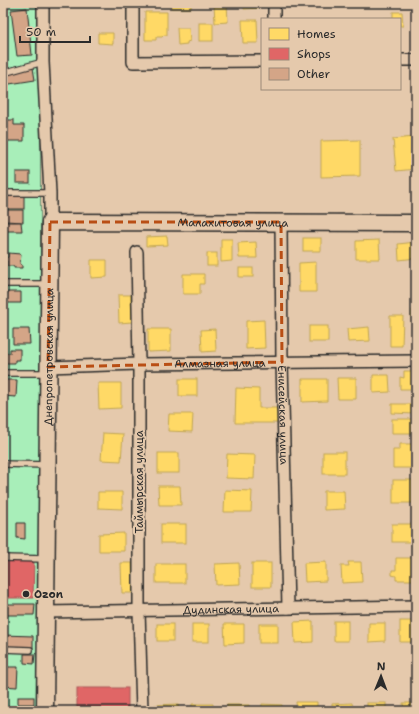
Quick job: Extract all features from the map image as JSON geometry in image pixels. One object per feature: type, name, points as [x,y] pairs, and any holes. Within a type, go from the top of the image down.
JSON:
[{"type":"street","name":"Днепропетровская улица","points":[[43,3],[43,62],[50,193],[45,711]]},
{"type":"street","points":[[133,3],[133,62],[261,61]]},
{"type":"street","points":[[274,3],[274,18]]},
{"type":"street","points":[[401,60],[416,60]]},
{"type":"street","name":"Малахитовая улица","points":[[50,222],[416,223]]},
{"type":"street","name":"Енисейская улица","points":[[281,222],[282,362],[288,608]]},
{"type":"street","name":"Таймырская улица","points":[[137,252],[140,364],[139,611],[142,711]]},
{"type":"street","name":"Алмазная улица","points":[[48,370],[140,364],[416,361]]},
{"type":"street","name":"Дудинская улица","points":[[45,612],[416,606]]},
{"type":"lane","points":[[3,73],[43,62]]},
{"type":"lane","points":[[3,193],[50,193]]},
{"type":"lane","points":[[3,284],[49,284]]},
{"type":"lane","points":[[3,373],[48,370]]},
{"type":"lane","points":[[3,464],[47,465]]},
{"type":"lane","points":[[3,558],[46,559]]},
{"type":"lane","points":[[3,649],[30,650]]},
{"type":"highlighted area","points":[[50,222],[281,222],[282,362],[48,367]]},
{"type":"green space","points":[[3,3],[40,3],[42,711],[3,711]]},
{"type":"building: Homes","points":[[171,3],[191,3],[191,8],[171,8]]},
{"type":"building: Homes","points":[[227,3],[228,22],[215,23],[214,4]]},
{"type":"building: Homes","points":[[244,3],[259,3],[259,8],[244,9]]},
{"type":"building: Homes","points":[[145,12],[167,12],[167,35],[156,37],[156,40],[145,40]]},
{"type":"building: Homes","points":[[393,12],[402,12],[403,26],[401,26],[401,18],[393,18]]},
{"type":"building: Homes","points":[[242,20],[257,20],[258,43],[243,43]]},
{"type":"building: Homes","points":[[199,23],[213,23],[213,41],[199,41]]},
{"type":"building: Homes","points":[[177,28],[189,28],[190,41],[187,42],[187,44],[178,45]]},
{"type":"building: Homes","points":[[98,33],[113,33],[113,44],[98,43]]},
{"type":"building: Homes","points":[[414,137],[416,169],[396,171],[393,139]]},
{"type":"building: Homes","points":[[360,140],[360,176],[321,177],[321,141]]},
{"type":"building: Homes","points":[[167,236],[168,245],[146,246],[146,237]]},
{"type":"building: Homes","points":[[303,238],[321,238],[321,251],[303,251]]},
{"type":"building: Homes","points":[[221,239],[232,239],[232,261],[221,262]]},
{"type":"building: Homes","points":[[379,240],[380,259],[356,259],[356,241]]},
{"type":"building: Homes","points":[[256,242],[257,258],[239,258],[238,243]]},
{"type":"building: Homes","points":[[416,242],[416,258],[399,260],[398,244]]},
{"type":"building: Homes","points":[[207,253],[217,253],[217,266],[207,266]]},
{"type":"building: Homes","points":[[91,260],[107,260],[107,277],[91,278]]},
{"type":"building: Homes","points":[[316,262],[316,292],[299,292],[299,263]]},
{"type":"building: Homes","points":[[239,268],[253,268],[253,277],[239,277]]},
{"type":"building: Homes","points":[[183,274],[204,274],[204,284],[200,284],[200,294],[183,294]]},
{"type":"building: Homes","points":[[118,295],[131,295],[132,322],[119,323]]},
{"type":"building: Homes","points":[[412,310],[416,310],[416,346],[411,346]]},
{"type":"building: Homes","points":[[390,316],[403,316],[402,346],[390,346]]},
{"type":"building: Homes","points":[[264,320],[265,348],[246,349],[246,321]]},
{"type":"building: Homes","points":[[309,326],[328,326],[328,342],[309,342]]},
{"type":"building: Homes","points":[[369,327],[370,341],[348,342],[347,329]]},
{"type":"building: Homes","points":[[148,329],[171,329],[171,351],[148,352]]},
{"type":"building: Homes","points":[[215,329],[216,351],[202,352],[201,330]]},
{"type":"building: Homes","points":[[404,371],[416,371],[416,398],[411,398],[411,389],[400,389],[400,377],[404,378]]},
{"type":"building: Homes","points":[[373,375],[389,375],[390,392],[373,393]]},
{"type":"building: Homes","points":[[337,378],[356,378],[356,399],[338,399]]},
{"type":"building: Homes","points":[[179,379],[197,379],[197,396],[179,396]]},
{"type":"building: Homes","points":[[302,379],[327,379],[327,401],[302,402]]},
{"type":"building: Homes","points":[[98,383],[121,383],[121,408],[99,409]]},
{"type":"building: Homes","points":[[236,388],[259,389],[259,408],[279,408],[278,423],[235,423]]},
{"type":"building: Homes","points":[[392,404],[414,404],[414,414],[392,413]]},
{"type":"building: Homes","points":[[169,414],[193,414],[192,432],[168,431]]},
{"type":"building: Homes","points":[[392,419],[412,419],[412,433],[392,433]]},
{"type":"building: Homes","points":[[103,433],[123,434],[121,461],[101,460]]},
{"type":"building: Homes","points":[[400,444],[415,444],[415,468],[393,468],[393,450],[400,450]]},
{"type":"building: Homes","points":[[323,452],[345,452],[345,474],[323,474]]},
{"type":"building: Homes","points":[[158,453],[179,453],[179,473],[158,473]]},
{"type":"building: Homes","points":[[227,454],[255,455],[254,479],[226,478]]},
{"type":"building: Homes","points":[[393,480],[416,480],[416,503],[393,503]]},
{"type":"building: Homes","points":[[158,486],[180,486],[181,505],[159,505]]},
{"type":"building: Homes","points":[[225,490],[252,491],[251,512],[224,512]]},
{"type":"building: Homes","points":[[324,491],[344,491],[345,509],[324,510]]},
{"type":"building: Homes","points":[[98,492],[122,492],[122,509],[98,508]]},
{"type":"building: Homes","points":[[161,524],[186,524],[186,543],[161,543]]},
{"type":"building: Homes","points":[[392,524],[415,524],[415,542],[392,542]]},
{"type":"building: Homes","points":[[124,533],[124,551],[99,551],[99,534]]},
{"type":"building: Homes","points":[[396,558],[414,558],[413,580],[396,580],[396,576],[392,575],[392,570],[396,570]]},
{"type":"building: Homes","points":[[326,562],[326,581],[305,582],[304,563]]},
{"type":"building: Homes","points":[[348,562],[361,562],[362,582],[342,583],[341,566],[349,566]]},
{"type":"building: Homes","points":[[121,563],[132,563],[133,593],[122,593]]},
{"type":"building: Homes","points":[[239,563],[240,584],[216,585],[215,564]]},
{"type":"building: Homes","points":[[252,563],[271,563],[271,587],[252,587]]},
{"type":"building: Homes","points":[[156,564],[185,564],[185,583],[156,583]]},
{"type":"building: Homes","points":[[313,621],[313,642],[295,643],[294,622]]},
{"type":"building: Homes","points":[[334,621],[348,621],[348,641],[334,641]]},
{"type":"building: Homes","points":[[400,621],[416,621],[416,642],[400,642]]},
{"type":"building: Homes","points":[[369,623],[385,623],[385,641],[369,642]]},
{"type":"building: Homes","points":[[157,624],[173,624],[173,641],[157,641]]},
{"type":"building: Homes","points":[[192,624],[209,624],[209,642],[192,642]]},
{"type":"building: Homes","points":[[224,624],[244,624],[244,643],[225,644]]},
{"type":"building: Homes","points":[[259,624],[278,624],[278,643],[259,643]]},
{"type":"building: Homes","points":[[296,702],[317,702],[317,711],[297,711]]},
{"type":"building: Homes","points":[[352,703],[353,711],[332,711],[332,704]]},
{"type":"building: Homes","points":[[367,703],[386,703],[386,711],[367,711]]},
{"type":"building: Homes","points":[[403,703],[416,703],[416,711],[404,711]]},
{"type":"building: Homes","points":[[178,704],[179,711],[155,711],[155,705]]},
{"type":"building: Homes","points":[[192,704],[213,704],[212,711],[192,711]]},
{"type":"building: Homes","points":[[262,704],[282,705],[282,711],[262,711]]},
{"type":"building: Homes","points":[[227,705],[249,705],[249,711],[227,711]]},
{"type":"building: Shops","points":[[3,560],[34,560],[33,598],[3,598]]},
{"type":"building: Shops","points":[[77,688],[128,688],[128,711],[77,711]]},
{"type":"building: Other","points":[[27,8],[32,55],[17,56],[11,10]]},
{"type":"building: Other","points":[[33,68],[35,80],[3,85],[3,74]]},
{"type":"building: Other","points":[[3,120],[14,120],[14,125],[24,125],[24,141],[3,141]]},
{"type":"building: Other","points":[[16,172],[30,172],[30,183],[16,183]]},
{"type":"building: Other","points":[[6,194],[24,194],[24,209],[6,209]]},
{"type":"building: Other","points":[[5,210],[23,210],[23,222],[5,221]]},
{"type":"building: Other","points":[[5,222],[21,222],[22,231],[5,231]]},
{"type":"building: Other","points":[[8,253],[21,254],[20,264],[22,265],[22,268],[7,266],[6,258],[8,257]]},
{"type":"building: Other","points":[[7,292],[21,292],[21,303],[6,303]]},
{"type":"building: Other","points":[[13,329],[29,329],[30,344],[13,344]]},
{"type":"building: Other","points":[[10,349],[20,349],[20,360],[15,360],[15,363],[3,363],[3,353],[10,353]]},
{"type":"building: Other","points":[[3,380],[17,380],[16,397],[3,396]]},
{"type":"building: Other","points":[[17,523],[25,523],[25,539],[17,538]]},
{"type":"building: Other","points":[[3,604],[35,604],[34,615],[3,615]]},
{"type":"building: Other","points":[[3,617],[6,617],[5,632],[3,632]]},
{"type":"building: Other","points":[[3,635],[33,636],[33,648],[3,647]]},
{"type":"building: Other","points":[[24,654],[35,654],[34,664],[24,663]]},
{"type":"building: Other","points":[[3,667],[18,667],[17,687],[3,686]]},
{"type":"building: Other","points":[[18,697],[34,697],[34,704],[18,704]]},
{"type":"place","name":"Ozon","points":[[26,594]]}]
